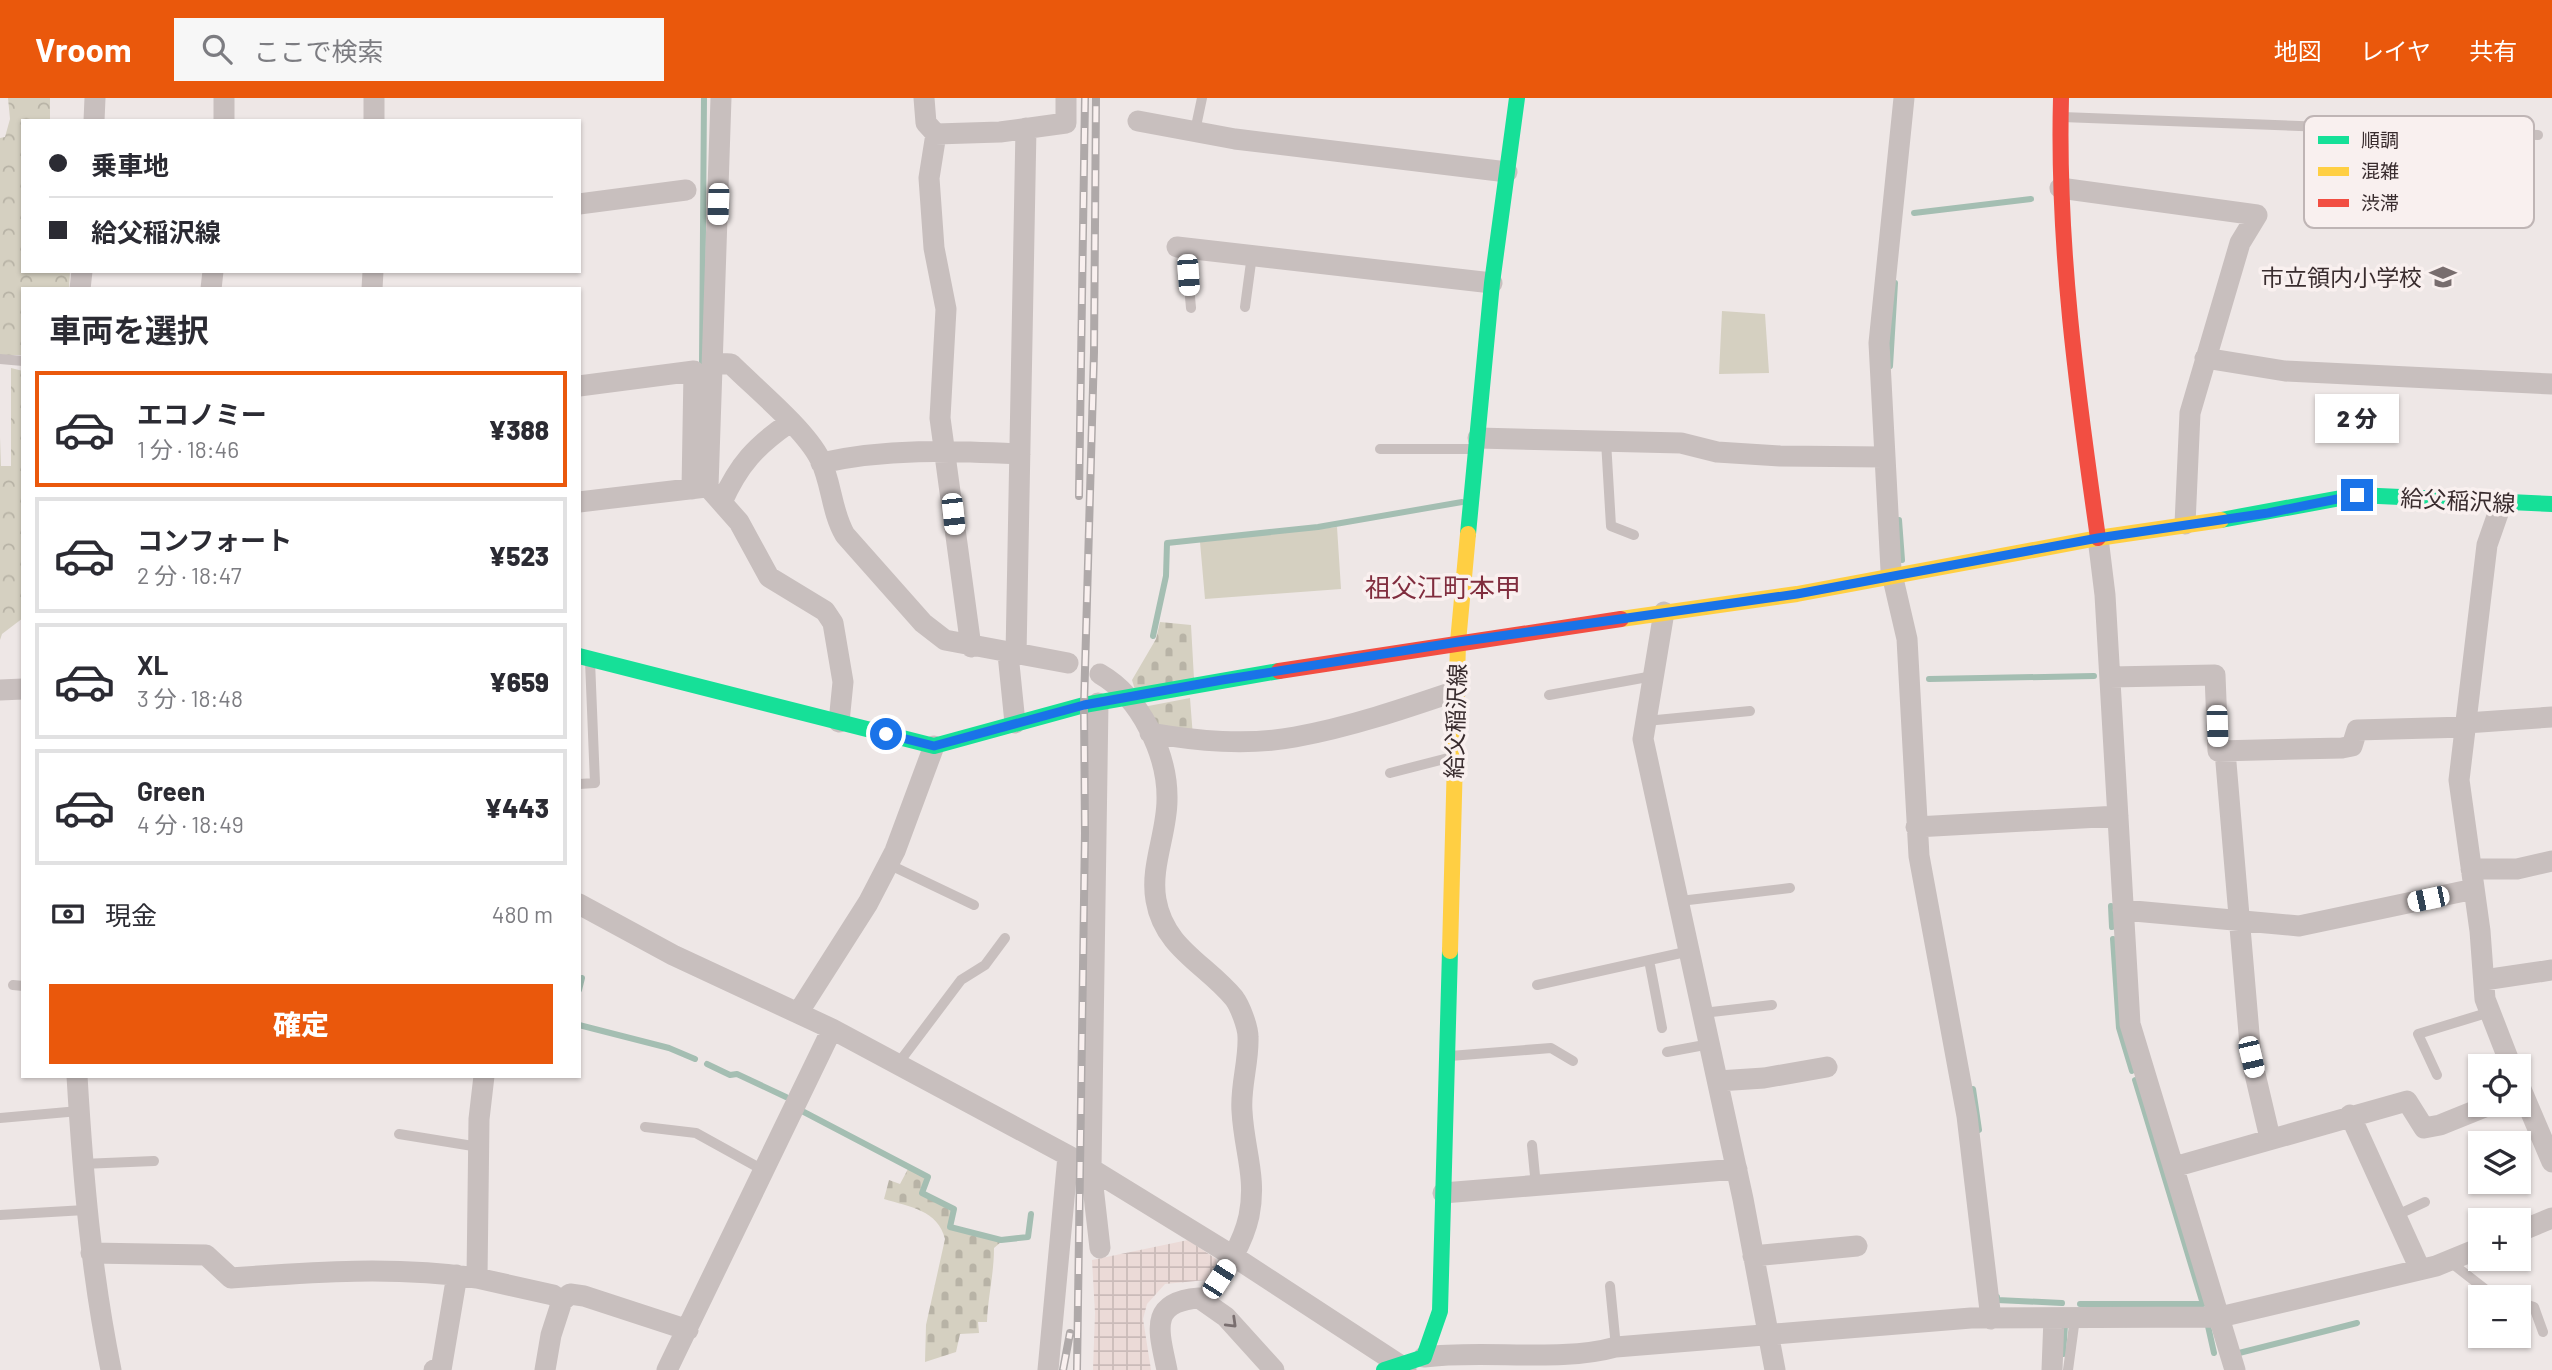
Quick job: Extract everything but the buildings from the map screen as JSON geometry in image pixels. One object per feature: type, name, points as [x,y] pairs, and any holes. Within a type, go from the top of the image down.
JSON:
[{"type":"street","points":[[93,119],[95,98]]},
{"type":"street","points":[[224,98],[224,119]]},
{"type":"street","points":[[374,98],[374,119]]},
{"type":"street","points":[[707,493],[721,98]]},
{"type":"street","points":[[924,98],[926,123],[936,134]]},
{"type":"street","points":[[936,134],[1066,123],[1066,98]]},
{"type":"street","points":[[1904,98],[1880,343],[1892,577],[1907,639],[1916,827],[1949,1032],[1967,1116],[1991,1318]]},
{"type":"street","points":[[2061,98],[2060,188],[2072,354],[2105,595],[2130,1024],[2235,1370]]},
{"type":"street","points":[[584,657],[934,746],[1015,723],[1128,697],[1458,642],[1492,282],[1519,99]]},
{"type":"street","points":[[1138,121],[1235,139],[1507,172]]},
{"type":"street","points":[[1015,723],[1012,654],[1020,454],[1026,128]]},
{"type":"street","points":[[936,134],[929,178],[934,248],[946,309],[940,418],[971,647]]},
{"type":"street","points":[[2060,188],[2257,215],[2240,243],[2190,413],[2185,524]]},
{"type":"street","points":[[581,204],[686,190]]},
{"type":"street","points":[[1185,247],[1492,282]]},
{"type":"street","points":[[2205,358],[2285,371],[2552,384]]},
{"type":"street","points":[[713,363],[732,365],[804,437],[821,463],[836,519],[845,535],[923,623],[945,640],[971,647],[1068,663]]},
{"type":"street","points":[[581,386],[694,371],[707,493],[744,530],[769,577],[825,611],[833,623],[843,681],[839,722]]},
{"type":"street","points":[[581,502],[707,493],[736,470],[769,437],[789,423]]},
{"type":"street","points":[[1477,444],[1606,441],[1681,443],[1717,452],[1780,456],[1884,457]]},
{"type":"street","points":[[821,463],[867,453],[944,450],[1020,454]]},
{"type":"street","name":"給父稲沢線","points":[[1404,1365],[1440,1311],[1458,642],[1797,594],[2098,538],[2268,513],[2357,495],[2552,504]]},
{"type":"street","points":[[2502,502],[2487,545],[2459,780],[2484,980],[2490,1012],[2506,1054]]},
{"type":"street","points":[[1664,612],[1643,739],[1737,1168],[1775,1370]]},
{"type":"street","points":[[1100,674],[1119,685],[1128,697],[1150,733],[1166,780],[1168,801],[1155,898],[1162,922],[1182,952],[1235,999],[1248,1034],[1242,1109],[1253,1171],[1249,1218],[1233,1256],[1204,1301]]},
{"type":"street","points":[[2110,677],[2216,675],[2218,751],[2342,748],[2352,746],[2357,730],[2552,717]]},
{"type":"street","points":[[0,690],[21,689]]},
{"type":"street","points":[[1150,733],[1196,741],[1294,738],[1386,715],[1456,691]]},
{"type":"street","points":[[1098,703],[1091,1169],[1100,1248]]},
{"type":"street","points":[[798,1013],[867,903],[888,864],[934,746]]},
{"type":"street","points":[[2225,751],[2251,1057],[2270,1138]]},
{"type":"street","points":[[1916,827],[2118,816]]},
{"type":"street","points":[[2123,910],[2299,926],[2323,924],[2473,879],[2552,861]]},
{"type":"street","points":[[581,905],[673,955],[832,1029],[1068,1156],[1233,1256],[1404,1365],[1458,1353],[1594,1353],[1616,1347],[1767,1333],[1991,1318],[2220,1317],[2420,1269],[2468,1253]]},
{"type":"street","points":[[2484,980],[2552,970]]},
{"type":"street","points":[[667,1370],[832,1029]]},
{"type":"street","points":[[1718,1081],[1764,1078],[1827,1067]]},
{"type":"street","points":[[77,1078],[85,1210],[111,1370]]},
{"type":"street","points":[[434,1370],[441,1370],[467,1276],[484,1078]]},
{"type":"street","points":[[2174,1167],[2407,1101],[2424,1128],[2468,1114]]},
{"type":"street","points":[[2531,1114],[2552,1162]]},
{"type":"street","points":[[2350,1115],[2420,1269]]},
{"type":"street","points":[[1048,1370],[1068,1156]]},
{"type":"street","points":[[1443,1193],[1737,1168]]},
{"type":"street","points":[[2531,1227],[2552,1218]]},
{"type":"street","points":[[1753,1256],[1857,1246]]},
{"type":"street","points":[[91,1253],[206,1255],[230,1278],[339,1270],[415,1270],[467,1276],[553,1295],[562,1301]]},
{"type":"street","points":[[545,1370],[551,1335],[562,1301],[570,1294],[584,1296],[688,1330]]},
{"type":"street","points":[[1167,1370],[1160,1331],[1162,1314],[1174,1301],[1199,1298],[1226,1317],[1274,1370]]},
{"type":"street","points":[[2052,1370],[2065,1318]]},
{"type":"lane","points":[[1195,131],[1202,98]]},
{"type":"lane","points":[[2060,117],[2304,126]]},
{"type":"lane","points":[[2534,135],[2538,135]]},
{"type":"lane","points":[[1185,247],[1191,308]]},
{"type":"lane","points":[[1245,307],[1252,255]]},
{"type":"lane","points":[[0,359],[21,361]]},
{"type":"lane","points":[[1606,441],[1611,526],[1634,535]]},
{"type":"lane","points":[[1380,449],[1477,444]]},
{"type":"lane","points":[[581,784],[595,783],[584,657]]},
{"type":"lane","points":[[1549,695],[1653,676]]},
{"type":"lane","points":[[1646,721],[1750,711]]},
{"type":"lane","points":[[1390,773],[1454,756]]},
{"type":"lane","points":[[888,864],[974,905]]},
{"type":"lane","points":[[1680,901],[1790,888]]},
{"type":"lane","points":[[897,1065],[961,980],[985,965],[1005,938]]},
{"type":"lane","points":[[1537,985],[1690,951]]},
{"type":"lane","points":[[1650,960],[1662,1028]]},
{"type":"lane","points":[[1703,1013],[1772,1005]]},
{"type":"lane","points":[[2437,1075],[2418,1034],[2490,1012]]},
{"type":"lane","points":[[1667,1052],[1710,1044]]},
{"type":"lane","points":[[1447,1057],[1551,1048],[1573,1061]]},
{"type":"lane","points":[[0,1118],[79,1111]]},
{"type":"lane","points":[[645,1127],[696,1133],[763,1170]]},
{"type":"lane","points":[[400,1134],[479,1147]]},
{"type":"lane","points":[[1532,1145],[1536,1186]]},
{"type":"lane","points":[[82,1164],[154,1161]]},
{"type":"lane","points":[[2395,1216],[2425,1202]]},
{"type":"lane","points":[[0,1215],[85,1210]]},
{"type":"lane","points":[[2449,1261],[2480,1285]]},
{"type":"lane","points":[[1610,1286],[1616,1347]]},
{"type":"lane","points":[[2531,1306],[2534,1307],[2543,1332]]},
{"type":"lane","points":[[2065,1318],[2068,1370]]},
{"type":"green space","points":[[8,98],[50,98],[50,119],[21,119],[21,273],[70,273],[69,287],[21,287],[21,355],[0,355],[0,138],[5,137],[10,119]]},
{"type":"green space","points":[[1722,311],[1765,314],[1769,373],[1719,374]]},
{"type":"green space","points":[[11,368],[21,370],[21,620],[2,634],[0,640],[0,437],[1,466],[11,466]]},
{"type":"green space","points":[[1337,527],[1341,589],[1205,599],[1200,542]]},
{"type":"green space","points":[[1160,622],[1191,625],[1194,679],[1135,690],[1132,680],[1156,639]]},
{"type":"green space","points":[[1190,698],[1193,737],[1154,727],[1143,707]]},
{"type":"green space","points":[[908,1169],[926,1178],[919,1194],[953,1210],[949,1229],[1001,1242],[994,1248],[987,1322],[978,1322],[979,1333],[960,1334],[956,1352],[925,1362],[926,1325],[945,1239],[936,1222],[922,1211],[884,1199],[889,1180],[900,1184]]},
{"type":"shaded area","points":[[1188,1240],[1216,1259],[1217,1267],[1206,1280],[1165,1284],[1147,1304],[1143,1319],[1151,1370],[1093,1370],[1095,1313],[1092,1260]]},
{"type":"waterway","points":[[702,363],[704,98]]},
{"type":"waterway","points":[[1914,213],[2031,199]]},
{"type":"waterway","points":[[1890,366],[1895,283]]},
{"type":"waterway","points":[[1153,636],[1166,576],[1167,543],[1318,527],[1462,502]]},
{"type":"waterway","points":[[1899,520],[1902,560]]},
{"type":"waterway","points":[[1929,679],[2094,676]]},
{"type":"waterway","points":[[2111,906],[2112,927]]},
{"type":"waterway","points":[[2113,939],[2119,1028],[2132,1071]]},
{"type":"waterway","points":[[581,982],[582,978]]},
{"type":"waterway","points":[[581,1026],[669,1048],[695,1059]]},
{"type":"waterway","points":[[707,1064],[730,1075],[737,1074],[786,1097]]},
{"type":"waterway","points":[[2080,1304],[2203,1304],[2135,1080]]},
{"type":"waterway","points":[[1973,1089],[1979,1130]]},
{"type":"waterway","points":[[802,1111],[928,1177],[922,1193],[954,1209],[950,1227],[1001,1240],[1028,1237],[1031,1214]]},
{"type":"waterway","points":[[1997,1297],[1997,1300],[2062,1303]]},
{"type":"waterway","points":[[2239,1353],[2357,1323]]},
{"type":"waterway","points":[[2063,1354],[2065,1325]]},
{"type":"waterway","points":[[2208,1326],[2214,1353]]},
{"type":"railway","points":[[1079,496],[1085,98]]},
{"type":"railway","points":[[1077,1370],[1085,833],[1084,705],[1094,352],[1096,98]]},
{"type":"railway","points":[[1063,1370],[1070,1333]]},
{"type":"traffic: fast","points":[[1468,534],[1492,283],[1517,98]]},
{"type":"traffic: fast","points":[[2221,520],[2357,495],[2552,504]]},
{"type":"traffic: fast","points":[[581,657],[934,746],[1084,705],[1279,671]]},
{"type":"traffic: fast","points":[[1384,1370],[1424,1357],[1440,1311],[1450,951]]},
{"type":"traffic: slow","points":[[1621,619],[1797,594],[2098,538],[2221,520]]},
{"type":"traffic: slow","points":[[1450,951],[1458,642],[1468,534]]},
{"type":"traffic: jam","points":[[2061,98],[2065,263],[2076,373],[2098,538]]},
{"type":"traffic: jam","points":[[1279,671],[1621,619]]},
{"type":"place","name":"市立領内小学校","points":[[2443,277]]},
{"type":"district","name":"祖父江町本甲","points":[[1443,586]]},
{"type":"route","points":[[886,734],[934,746],[1084,705],[1222,680],[1458,642],[1797,594],[2098,538],[2268,513],[2357,495]]}]
